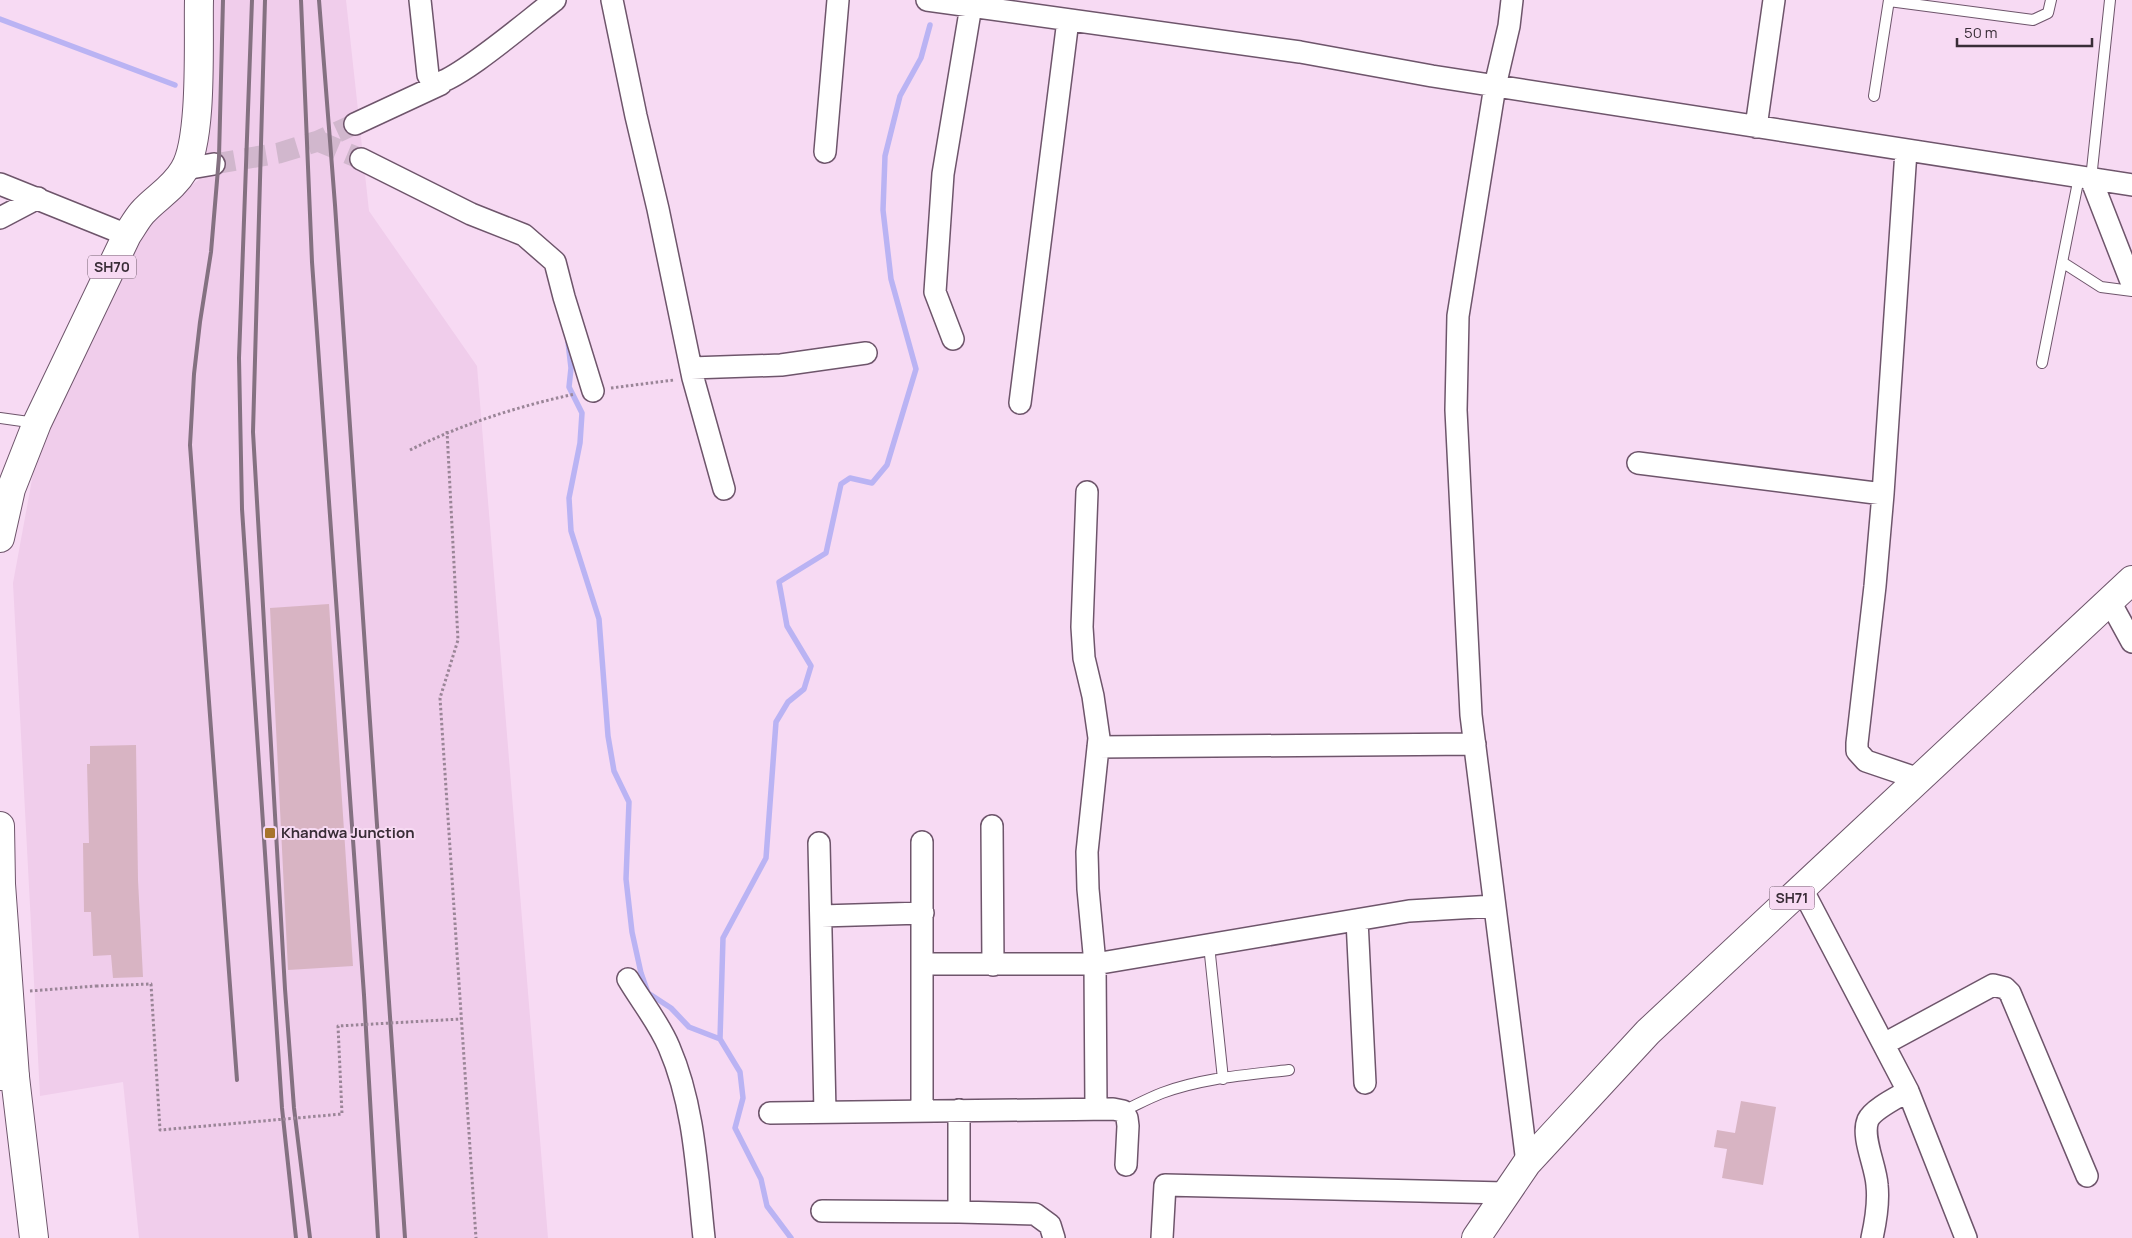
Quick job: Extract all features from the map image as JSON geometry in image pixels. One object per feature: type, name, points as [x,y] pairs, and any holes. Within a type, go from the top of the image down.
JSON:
[{"type":"main road","name":"SH70","points":[[1,527],[11,489],[37,423],[127,236],[143,213],[168,191],[185,169],[193,145],[197,98],[199,0]]},
{"type":"main road","name":"SH71","points":[[1476,1238],[1527,1163],[1648,1032],[1919,780],[2108,600],[2132,580]]},
{"type":"main road","points":[[0,826],[1,884],[9,992],[8,1076],[34,1238]]},
{"type":"street","points":[[420,0],[428,75],[433,84],[441,84]]},
{"type":"street","points":[[355,124],[441,84],[460,72],[555,0]]},
{"type":"street","points":[[612,0],[692,373],[724,489]]},
{"type":"street","points":[[825,152],[838,0]]},
{"type":"street","points":[[927,0],[1300,52],[1495,86],[2132,185]]},
{"type":"street","points":[[1512,0],[1509,26],[1495,86],[1458,316],[1456,410],[1461,533],[1474,744],[1527,1163]]},
{"type":"street","points":[[1756,127],[1774,0]]},
{"type":"street","points":[[953,340],[935,292],[942,174],[971,6]]},
{"type":"street","points":[[1020,403],[1068,20]]},
{"type":"street","points":[[1906,151],[1883,494],[1857,751],[1866,761],[1919,780]]},
{"type":"street","points":[[361,159],[471,214],[524,235],[555,262],[593,391]]},
{"type":"street","points":[[185,169],[214,164]]},
{"type":"street","points":[[2085,178],[2132,284]]},
{"type":"street","points":[[0,184],[127,236]]},
{"type":"street","points":[[0,218],[38,198]]},
{"type":"street","points":[[692,373],[781,365],[866,353]]},
{"type":"street","points":[[1638,462],[1883,494]]},
{"type":"street","points":[[1087,492],[1082,628],[1084,658],[1098,724],[1098,747],[1087,852],[1088,890],[1095,964],[1096,1107]]},
{"type":"street","points":[[2108,600],[2132,642]]},
{"type":"street","points":[[1098,747],[1474,744]]},
{"type":"street","points":[[992,826],[993,965]]},
{"type":"street","points":[[922,842],[922,1110]]},
{"type":"street","points":[[819,843],[826,1112]]},
{"type":"street","points":[[1802,889],[1908,1091],[1966,1238]]},
{"type":"street","points":[[923,964],[1095,964],[1409,910],[1494,906]]},
{"type":"street","points":[[821,916],[923,913]]},
{"type":"street","points":[[1357,920],[1364,1083]]},
{"type":"street","points":[[628,979],[668,1045],[677,1066],[690,1119],[704,1238]]},
{"type":"street","points":[[1884,1044],[1993,985],[2005,988],[2010,993],[2086,1176]]},
{"type":"street","points":[[1872,1238],[1878,1201],[1877,1182],[1866,1129],[1868,1120],[1873,1113],[1908,1091]]},
{"type":"street","points":[[770,1113],[1096,1107],[1123,1111],[1127,1118],[1126,1165]]},
{"type":"street","points":[[958,1110],[959,1212]]},
{"type":"street","points":[[1162,1238],[1165,1185],[1505,1194]]},
{"type":"street","points":[[822,1212],[1035,1214],[1050,1225],[1054,1238]]},
{"type":"lane","points":[[1874,96],[1889,0],[2034,20],[2048,13],[2051,0]]},
{"type":"lane","points":[[1972,12],[1973,0]]},
{"type":"lane","points":[[2042,363],[2062,262],[2085,178],[2110,0]]},
{"type":"lane","points":[[2062,262],[2101,287],[2132,291]]},
{"type":"lane","points":[[0,418],[37,423]]},
{"type":"lane","points":[[1209,945],[1223,1079]]},
{"type":"lane","points":[[1123,1111],[1161,1093],[1189,1085],[1289,1070]]},
{"type":"path","points":[[593,391],[692,373]]},
{"type":"path","points":[[410,450],[447,431],[552,399]]},
{"type":"path","points":[[447,431],[458,640],[440,698],[476,1238]]},
{"type":"path","points":[[9,992],[151,984],[160,1130],[342,1114],[338,1026],[461,1020]]},
{"type":"shaded area","name":"Khandwa Junction","points":[[209,0],[346,0],[369,211],[477,366],[548,1238],[139,1238],[123,1082],[40,1096],[13,583],[35,463],[83,350],[149,217],[200,179]]},
{"type":"building","points":[[329,604],[353,966],[288,970],[270,608]]},
{"type":"building","points":[[136,745],[138,880],[143,977],[113,978],[111,955],[93,956],[91,912],[84,912],[83,843],[89,843],[87,764],[90,764],[90,746]]},
{"type":"building","points":[[1741,1101],[1776,1107],[1763,1185],[1722,1178],[1727,1149],[1714,1147],[1717,1130],[1735,1133]]},
{"type":"waterway","points":[[0,19],[175,85]]},
{"type":"waterway","points":[[791,1238],[767,1206],[761,1179],[735,1128],[743,1098],[740,1072],[720,1039],[723,938],[766,858],[776,722],[788,702],[804,689],[811,666],[787,626],[779,582],[826,553],[841,484],[850,478],[872,483],[887,465],[916,369],[891,279],[883,210],[885,156],[900,96],[921,58],[930,25]]},
{"type":"waterway","points":[[568,342],[571,368],[569,387],[582,413],[580,443],[569,498],[571,531],[599,619],[608,736],[614,771],[629,802],[626,879],[632,932],[641,973],[648,993],[671,1008],[689,1027],[720,1039]]},
{"type":"tunnel","points":[[214,164],[279,153],[318,141],[355,124]]},
{"type":"tunnel","points":[[318,141],[361,159]]},
{"type":"railway","points":[[223,0],[219,157],[211,252],[194,374],[190,445],[237,1080]]},
{"type":"railway","points":[[252,0],[239,358],[242,509],[282,1108],[296,1238]]},
{"type":"railway","points":[[265,0],[253,432],[285,989],[294,1108],[310,1238]]},
{"type":"railway","points":[[301,0],[312,262],[364,995],[378,1238]]},
{"type":"railway","points":[[319,0],[335,205],[405,1238]]},
{"type":"place","name":"Khandwa Junction","points":[[270,833]]}]
